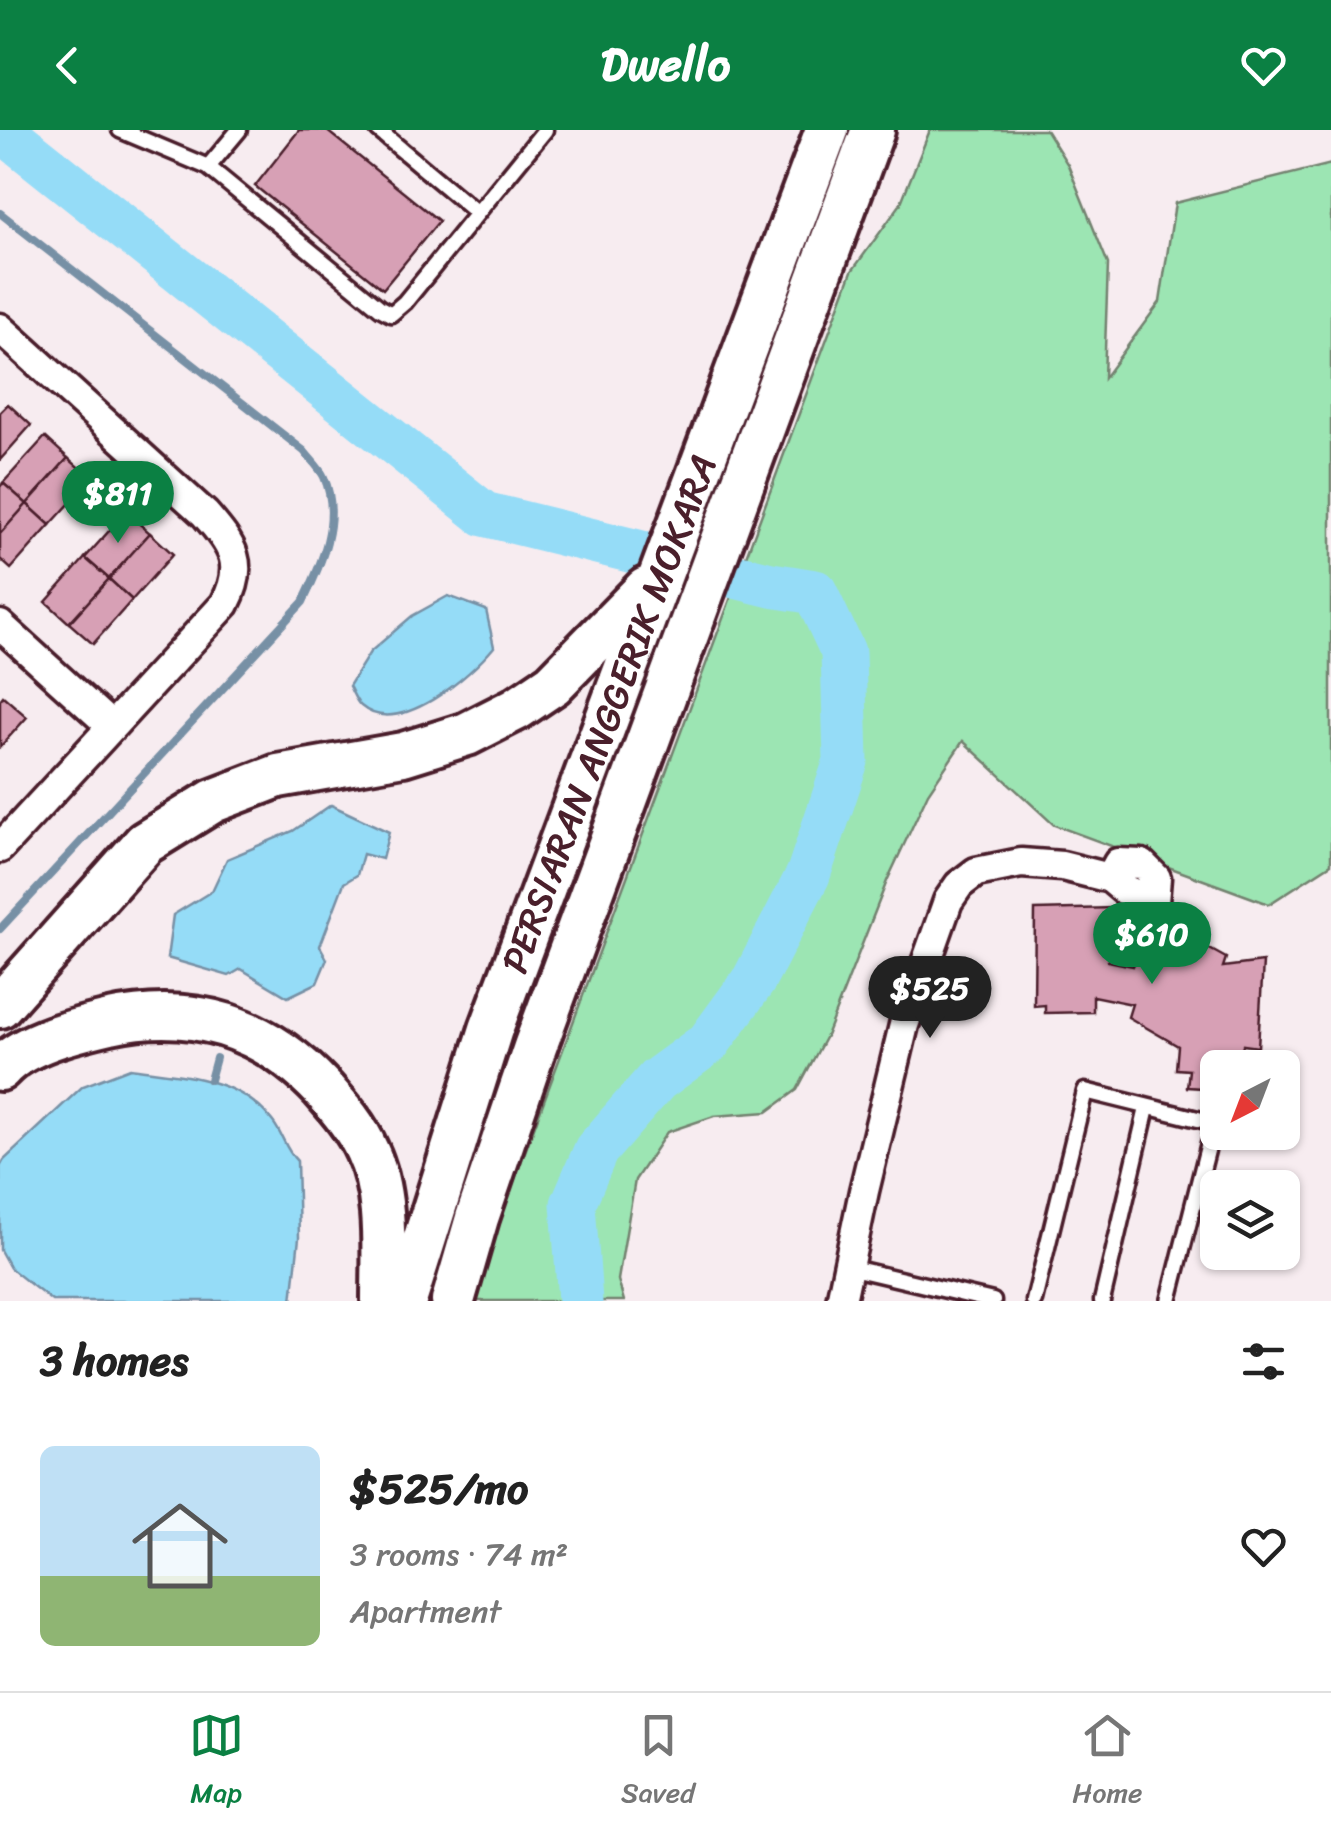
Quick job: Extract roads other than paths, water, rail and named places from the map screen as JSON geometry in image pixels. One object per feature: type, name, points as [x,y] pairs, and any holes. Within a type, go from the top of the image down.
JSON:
[{"type":"main road","name":"PERSIARAN ANGGERIK MOKARA","points":[[405,1301],[491,1029],[827,130]]},
{"type":"main road","name":"PERSIARAN ANGGERIK MOKARA","points":[[453,1301],[536,1047],[873,130]]},
{"type":"main road","points":[[0,1006],[145,843],[213,801],[278,776],[403,754],[467,734],[516,709],[553,684],[661,572]]},
{"type":"main road","points":[[0,1069],[8,1060],[66,1032],[128,1018],[181,1014],[269,1043],[299,1064],[343,1112],[368,1152],[379,1193],[382,1301]]},
{"type":"street","points":[[0,328],[228,540],[234,554],[236,582],[225,604],[0,848]]},
{"type":"street","points":[[0,625],[110,725]]},
{"type":"street","points":[[841,1301],[904,1025],[948,901],[959,885],[976,872],[1021,862],[1062,866],[1110,878]]},
{"type":"lane","points":[[120,130],[208,168],[391,314],[405,302],[545,130]]},
{"type":"lane","points":[[208,168],[240,130]]},
{"type":"lane","points":[[378,130],[477,213]]},
{"type":"lane","points":[[1034,1301],[1086,1091],[1214,1123],[1170,1301]]},
{"type":"lane","points":[[1102,1301],[1147,1108]]},
{"type":"lane","points":[[848,1267],[993,1301]]},
{"type":"water","points":[[448,596],[486,610],[494,647],[452,687],[414,709],[395,715],[377,714],[361,706],[349,686],[370,652],[412,616]]},
{"type":"water","points":[[331,805],[389,832],[382,859],[363,854],[357,875],[344,883],[320,946],[327,959],[317,983],[288,997],[241,969],[229,976],[167,958],[173,915],[212,891],[227,859],[293,831]]},
{"type":"water","points":[[130,1068],[188,1076],[226,1087],[259,1107],[273,1122],[297,1161],[299,1238],[292,1301],[52,1301],[10,1268],[0,1250],[0,1167],[4,1160],[83,1086]]},
{"type":"waterway","points":[[2,130],[484,514],[771,585],[815,592],[843,652],[846,761],[808,875],[754,980],[708,1043],[657,1080],[596,1150],[573,1204],[580,1301]]},
{"type":"waterway","points":[[0,213],[304,451],[324,477],[331,509],[327,541],[303,602],[0,929]]},
{"type":"waterway","points":[[210,1080],[216,1058]]}]
